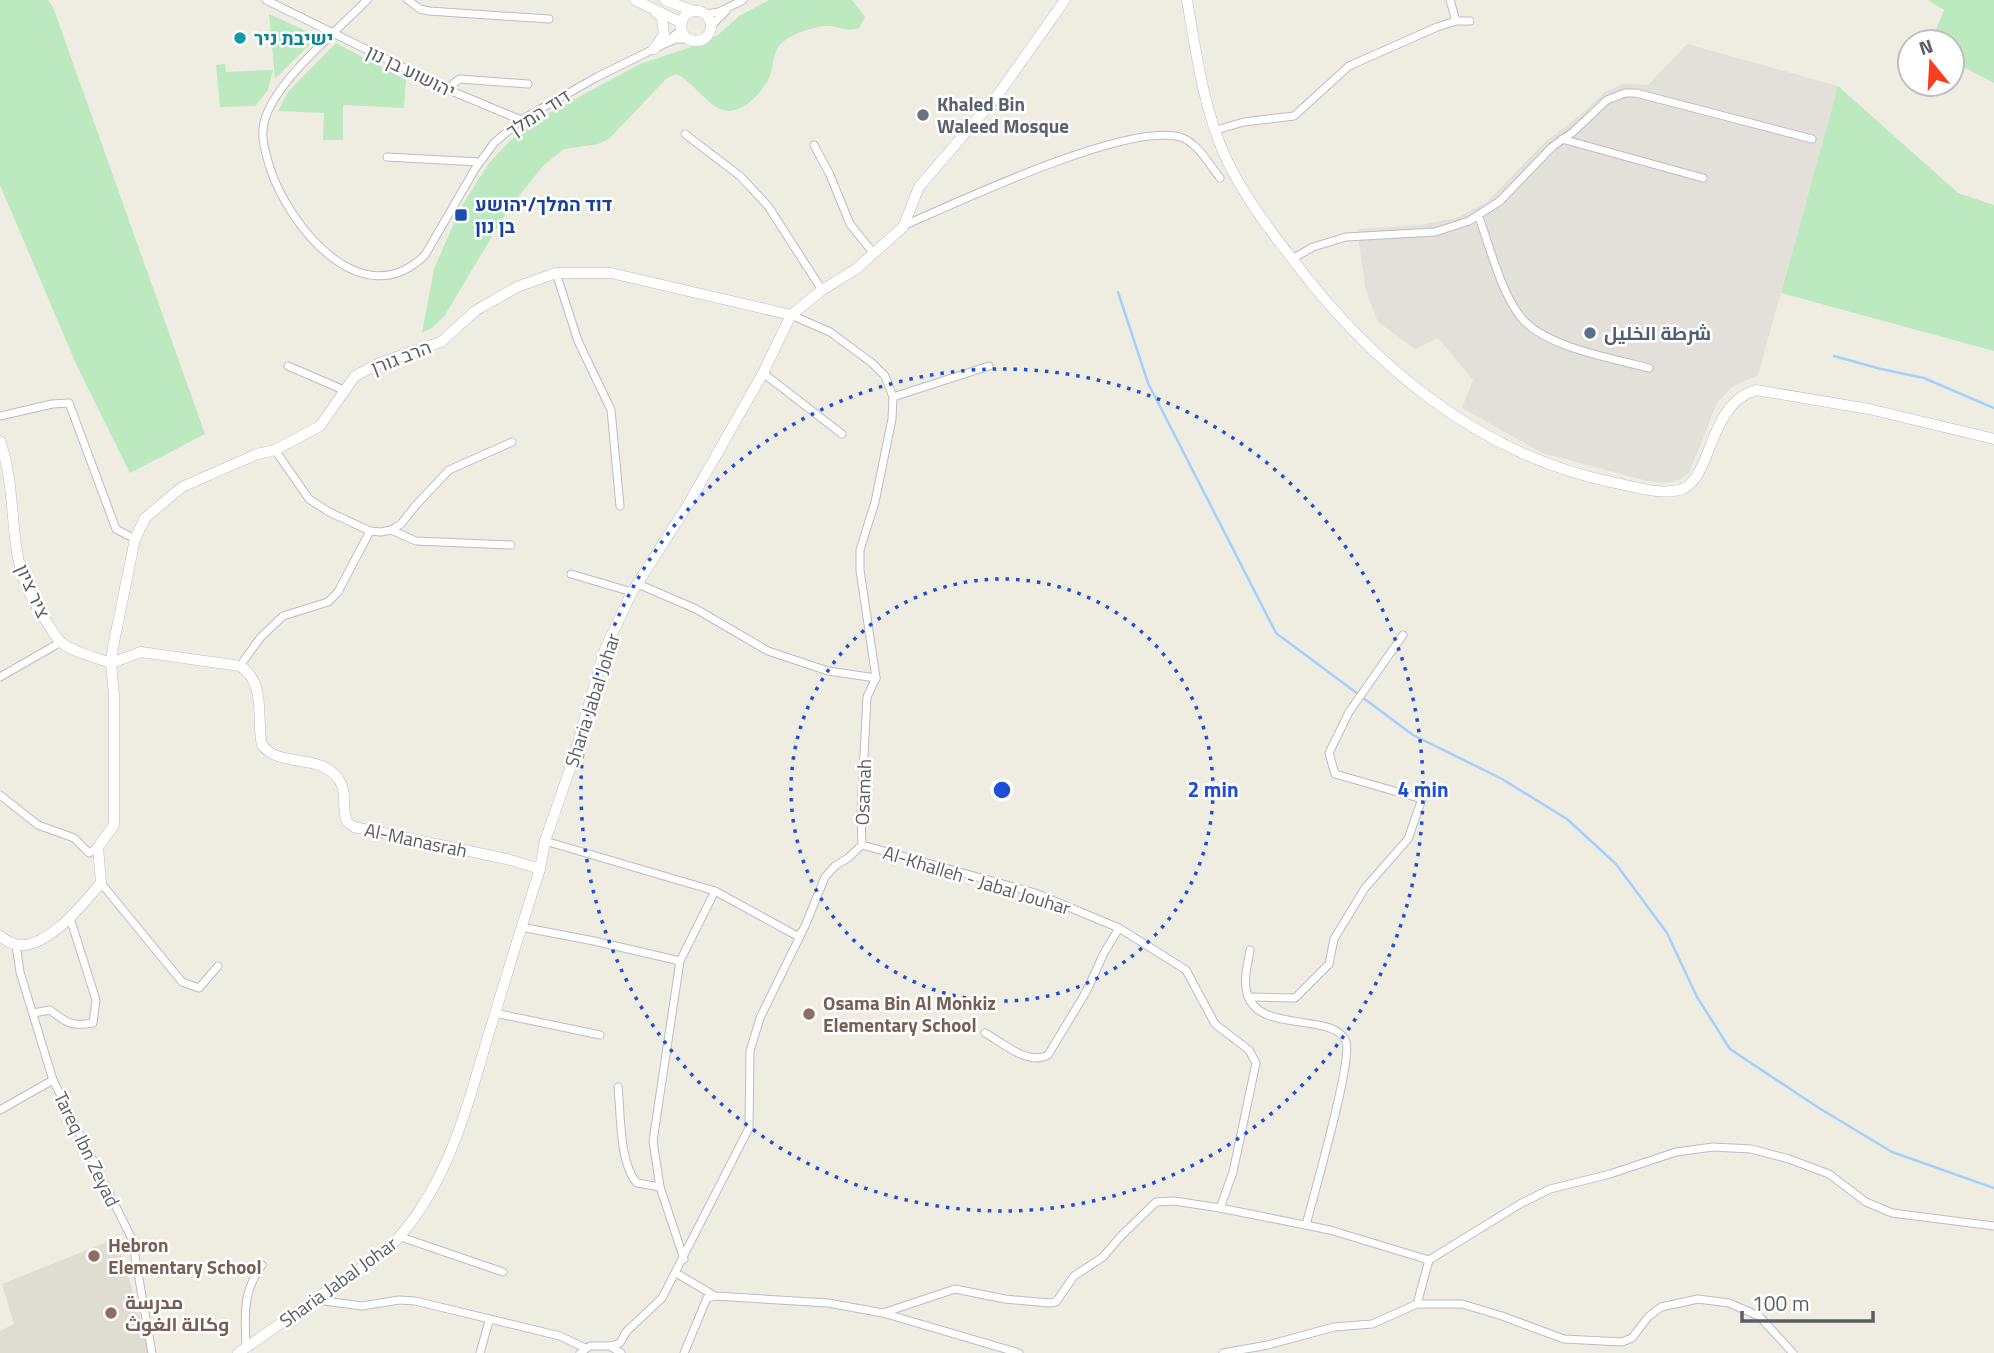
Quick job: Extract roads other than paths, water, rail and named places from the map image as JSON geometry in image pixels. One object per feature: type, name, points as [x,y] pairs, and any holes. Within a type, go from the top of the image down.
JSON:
[{"type":"street","name":"יהושוע בן נון","points":[[266,0],[449,90],[520,120]]},
{"type":"street","name":"דוד המלך","points":[[367,0],[281,89],[265,117],[263,135],[264,148],[275,181],[308,234],[329,255],[350,268],[372,275],[396,273],[416,264],[432,246],[479,162],[494,143],[520,120],[653,49],[676,39],[690,39]]},
{"type":"street","points":[[408,0],[429,11],[549,19]]},
{"type":"street","points":[[635,0],[681,26],[690,39],[703,38],[729,8],[743,0]]},
{"type":"street","points":[[665,0],[705,14],[729,8]]},
{"type":"street","name":"Sharia Jabal Johar","points":[[242,1350],[388,1250],[401,1237],[436,1185],[462,1124],[601,659],[635,588],[689,503],[763,373],[791,315],[822,290],[856,270],[903,227],[919,187],[996,96],[1065,0]]},
{"type":"street","points":[[1188,0],[1199,74],[1225,155],[1263,218],[1292,259],[1323,301],[1355,335],[1423,393],[1503,444],[1540,461],[1595,478],[1648,489],[1681,490],[1696,478],[1721,420],[1730,407],[1745,393],[1756,390],[1869,408],[1994,439]]},
{"type":"street","points":[[1450,0],[1456,21]]},
{"type":"street","points":[[650,7],[662,18],[664,28],[662,40],[653,49]]},
{"type":"street","points":[[681,26],[685,15],[693,11]]},
{"type":"street","points":[[705,14],[710,27]]},
{"type":"street","points":[[1216,130],[1244,122],[1294,116],[1349,66],[1456,21],[1470,21]]},
{"type":"street","name":"דוד המלך","points":[[664,44],[681,26]]},
{"type":"street","points":[[449,90],[460,79],[528,84]]},
{"type":"street","points":[[1292,259],[1313,247],[1346,237],[1435,232],[1461,224],[1500,201],[1562,139],[1607,100],[1625,93],[1636,93],[1812,138]]},
{"type":"street","points":[[685,134],[740,176],[768,206],[822,290]]},
{"type":"street","points":[[903,227],[1027,173],[1139,136],[1179,136],[1192,143],[1220,177]]},
{"type":"street","points":[[1562,139],[1703,178]]},
{"type":"street","points":[[814,145],[830,175],[850,224],[874,254]]},
{"type":"street","points":[[387,156],[479,162]]},
{"type":"street","points":[[1478,215],[1510,299],[1518,315],[1529,327],[1552,339],[1587,351],[1649,368]]},
{"type":"street","points":[[556,273],[578,341],[611,410],[620,506]]},
{"type":"street","name":"הרב גורן","points":[[98,846],[114,825],[114,696],[111,663],[135,539],[145,518],[182,487],[257,454],[275,450],[320,426],[355,376],[383,362],[441,342],[475,311],[517,287],[556,273],[611,273],[791,315]]},
{"type":"street","points":[[791,315],[830,332],[875,365],[888,383],[893,397],[989,366]]},
{"type":"street","points":[[288,366],[346,391]]},
{"type":"street","points":[[763,373],[842,434]]},
{"type":"street","name":"Osamah","points":[[610,1346],[620,1343],[626,1332],[662,1298],[684,1259],[749,1128],[749,1069],[753,1040],[760,1018],[805,926],[825,877],[862,845],[867,697],[876,678],[860,570],[860,550],[875,502],[892,419],[893,397]]},
{"type":"street","points":[[0,416],[52,404],[69,404],[116,529],[135,539]]},
{"type":"street","name":"ציר ציון","points":[[0,441],[8,464],[17,553],[24,579],[36,606],[61,642]]},
{"type":"street","points":[[391,530],[401,524],[450,471],[512,442]]},
{"type":"street","points":[[275,450],[309,499],[329,512],[370,531],[391,530],[416,541],[511,545]]},
{"type":"street","points":[[0,677],[61,642],[111,663],[141,652],[240,666],[260,638],[282,616],[328,602],[338,592],[370,531]]},
{"type":"street","points":[[571,574],[635,588],[696,609],[768,651],[828,671],[876,678]]},
{"type":"street","points":[[1248,997],[1295,998],[1329,964],[1334,939],[1365,888],[1408,839],[1422,799],[1335,774],[1329,753],[1349,712],[1403,635]]},
{"type":"street","name":"Al-Manasrah","points":[[240,666],[249,672],[254,681],[260,706],[262,745],[270,753],[321,765],[332,771],[344,790],[343,810],[347,822],[354,827],[507,859],[540,869]]},
{"type":"street","points":[[0,795],[38,825],[74,838],[89,853],[98,846]]},
{"type":"street","points":[[545,841],[715,891],[799,937],[805,926]]},
{"type":"street","name":"Al-Khalleh - Jabal Jouhar","points":[[862,845],[1035,892],[1119,928],[1186,970],[1215,1024],[1249,1050],[1255,1060],[1256,1072],[1233,1172],[1220,1208]]},
{"type":"street","points":[[98,846],[101,883],[182,982],[199,988],[218,966]]},
{"type":"street","points":[[0,936],[16,945],[42,940],[70,918],[101,883]]},
{"type":"street","points":[[684,1259],[660,1187],[653,1141],[680,961],[715,891]]},
{"type":"street","points":[[33,1013],[50,1010],[69,1024],[77,1026],[93,1023],[96,1000],[70,918]]},
{"type":"street","points":[[522,927],[680,961]]},
{"type":"street","points":[[985,1033],[1029,1058],[1039,1059],[1048,1055],[1086,992],[1119,928]]},
{"type":"street","name":"Tareq Ibn Zeyad","points":[[16,945],[20,972],[54,1080],[132,1239],[152,1353]]},
{"type":"street","points":[[1250,950],[1246,979],[1248,997],[1255,1007],[1264,1014],[1335,1030],[1347,1043],[1348,1053],[1341,1088],[1306,1225]]},
{"type":"street","points":[[495,1013],[600,1035]]},
{"type":"street","points":[[0,1110],[54,1080]]},
{"type":"street","points":[[618,1087],[625,1161],[629,1173],[637,1183],[660,1187]]},
{"type":"street","points":[[1417,1304],[1429,1261],[1524,1201],[1550,1189],[1610,1174],[1676,1152],[1724,1147],[1756,1149],[1829,1174],[1870,1204],[1892,1213],[1994,1226]]},
{"type":"street","points":[[883,1313],[956,1289],[1005,1299],[1054,1303],[1074,1276],[1103,1257],[1156,1202],[1174,1201],[1220,1208],[1330,1230],[1429,1261]]},
{"type":"street","points":[[401,1237],[503,1272]]},
{"type":"street","points":[[242,1350],[245,1302],[252,1278],[262,1265]]},
{"type":"street","points":[[676,1273],[715,1296]]},
{"type":"street","points":[[684,1353],[707,1298],[715,1296],[765,1297],[883,1313],[1019,1353]]},
{"type":"street","points":[[317,1300],[362,1306],[407,1300],[560,1336],[583,1350],[597,1345],[610,1346],[621,1353]]},
{"type":"street","points":[[1223,1353],[1268,1345],[1335,1327],[1372,1324],[1417,1304],[1462,1304],[1564,1339],[1617,1343],[1632,1338],[1648,1317],[1661,1307],[1687,1300],[1719,1300],[1740,1306],[1759,1316],[1793,1353]]},
{"type":"street","points":[[480,1353],[489,1321]]},
{"type":"waterway","points":[[1118,292],[1148,383],[1276,633],[1413,735],[1502,779],[1567,819],[1616,864],[1667,933],[1697,997],[1730,1049],[1892,1152],[1994,1188]]},
{"type":"waterway","points":[[1834,356],[1924,378],[1994,408]]},
{"type":"place","name":"ישיבת ניר","points":[[240,38]]},
{"type":"place","name":"Khaled Bin Waleed Mosque","points":[[923,115]]},
{"type":"place","name":"דוד המלך/יהושע בן נון","points":[[461,215]]},
{"type":"place","name":"شرطة الخليل","points":[[1590,333]]},
{"type":"place","name":"Osama Bin Al Monkiz Elementary School","points":[[809,1014]]},
{"type":"place","name":"Hebron Elementary School","points":[[94,1256]]},
{"type":"place","name":"مدرسة وكالة الغوث","points":[[111,1313]]}]
